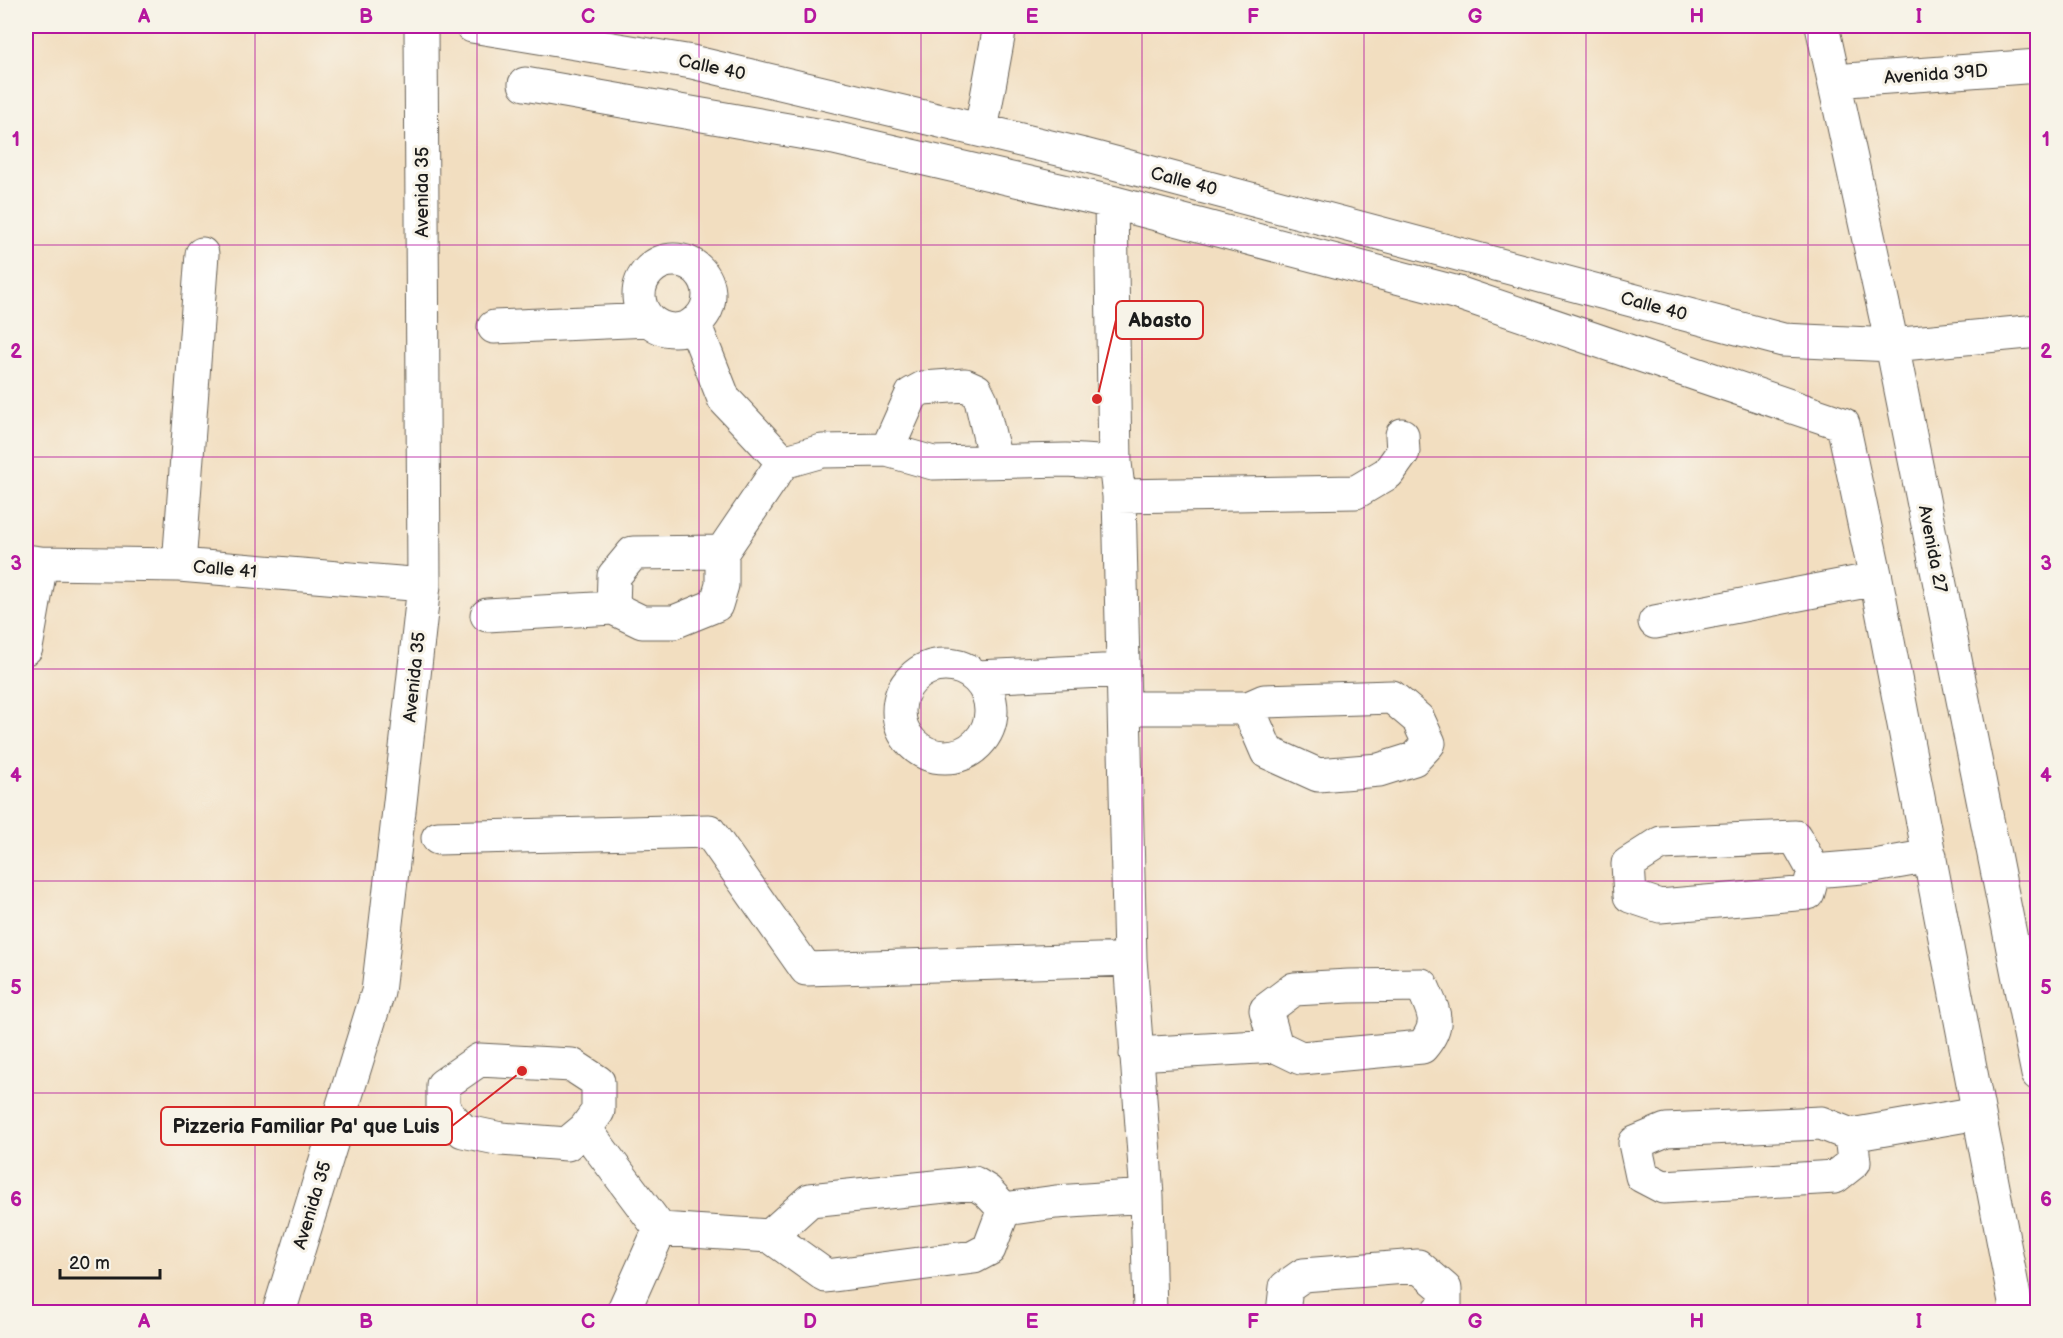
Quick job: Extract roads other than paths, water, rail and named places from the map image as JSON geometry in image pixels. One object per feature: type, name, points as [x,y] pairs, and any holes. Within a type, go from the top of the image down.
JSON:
[{"type":"street","name":"Avenida 35","points":[[279,1312],[378,992],[424,585],[421,26]]},
{"type":"street","name":"Calle 40","points":[[472,26],[692,62],[1084,154],[1783,340],[1892,345],[2037,331]]},
{"type":"street","points":[[981,130],[1000,26]]},
{"type":"street","name":"Avenida 27","points":[[1822,26],[1892,345],[2037,1074]]},
{"type":"street","name":"Avenida 39D","points":[[1834,81],[2037,66]]},
{"type":"street","points":[[525,84],[834,138],[1111,202],[1458,293],[1843,424],[1876,579],[2017,1312]]},
{"type":"street","points":[[1111,202],[1115,463],[1119,496],[1130,959],[1147,1196],[1150,1312]]},
{"type":"street","points":[[179,565],[202,254]]},
{"type":"street","points":[[682,261],[693,265],[701,273],[707,283],[709,294],[702,315],[694,323],[683,329],[671,330],[659,327],[649,320],[642,310],[639,288],[650,268],[660,262],[682,261]]},
{"type":"street","points":[[494,327],[649,320]]},
{"type":"street","points":[[694,323],[724,399],[783,462]]},
{"type":"street","points":[[887,450],[912,394],[923,388],[965,385],[976,390],[981,400],[995,460]]},
{"type":"street","points":[[1119,496],[1356,492],[1388,473],[1402,452],[1402,435]]},
{"type":"street","points":[[487,615],[613,608],[642,622],[674,622],[716,605],[722,585],[722,552],[783,462],[822,451],[887,450],[933,463],[1066,460],[1115,463]]},
{"type":"street","points":[[613,608],[614,576],[633,553],[722,552]]},
{"type":"street","name":"Calle 41","points":[[33,562],[179,565],[424,585]]},
{"type":"street","points":[[26,648],[33,562]]},
{"type":"street","points":[[1655,622],[1876,579]]},
{"type":"street","points":[[977,677],[1123,670]]},
{"type":"street","points":[[1124,708],[1248,708],[1264,701],[1392,697],[1418,719],[1429,742],[1414,759],[1379,770],[1318,775],[1267,752],[1248,708]]},
{"type":"street","points":[[438,838],[709,831],[806,969],[1130,959]]},
{"type":"street","points":[[1795,837],[1814,871],[1808,893],[1660,906],[1630,896],[1628,864],[1661,843],[1795,837]]},
{"type":"street","points":[[1814,871],[1874,866],[1930,855]]},
{"type":"street","points":[[1136,1054],[1276,1046],[1301,1058],[1422,1047],[1433,1035],[1436,1018],[1422,985],[1294,989],[1266,1010],[1276,1046]]},
{"type":"street","points":[[1851,1136],[1854,1162],[1835,1177],[1663,1187],[1642,1176],[1635,1143],[1666,1130],[1821,1123],[1851,1136],[1978,1113]]},
{"type":"street","points":[[585,1129],[660,1229],[770,1236],[826,1276],[974,1257],[988,1249],[1004,1209]]},
{"type":"street","points":[[770,1236],[810,1200],[974,1183],[987,1191],[1004,1209]]},
{"type":"street","points":[[1004,1209],[1056,1202],[1147,1196]]},
{"type":"street","points":[[624,1312],[660,1229]]},
{"type":"street","points":[[1283,1312],[1286,1287],[1303,1275],[1418,1266],[1445,1289],[1445,1308],[1438,1312]]},
{"type":"place","name":"Abasto","points":[[1097,399]]},
{"type":"place","name":"Pizzeria Familiar Pa' que Luis","points":[[522,1071]]}]
